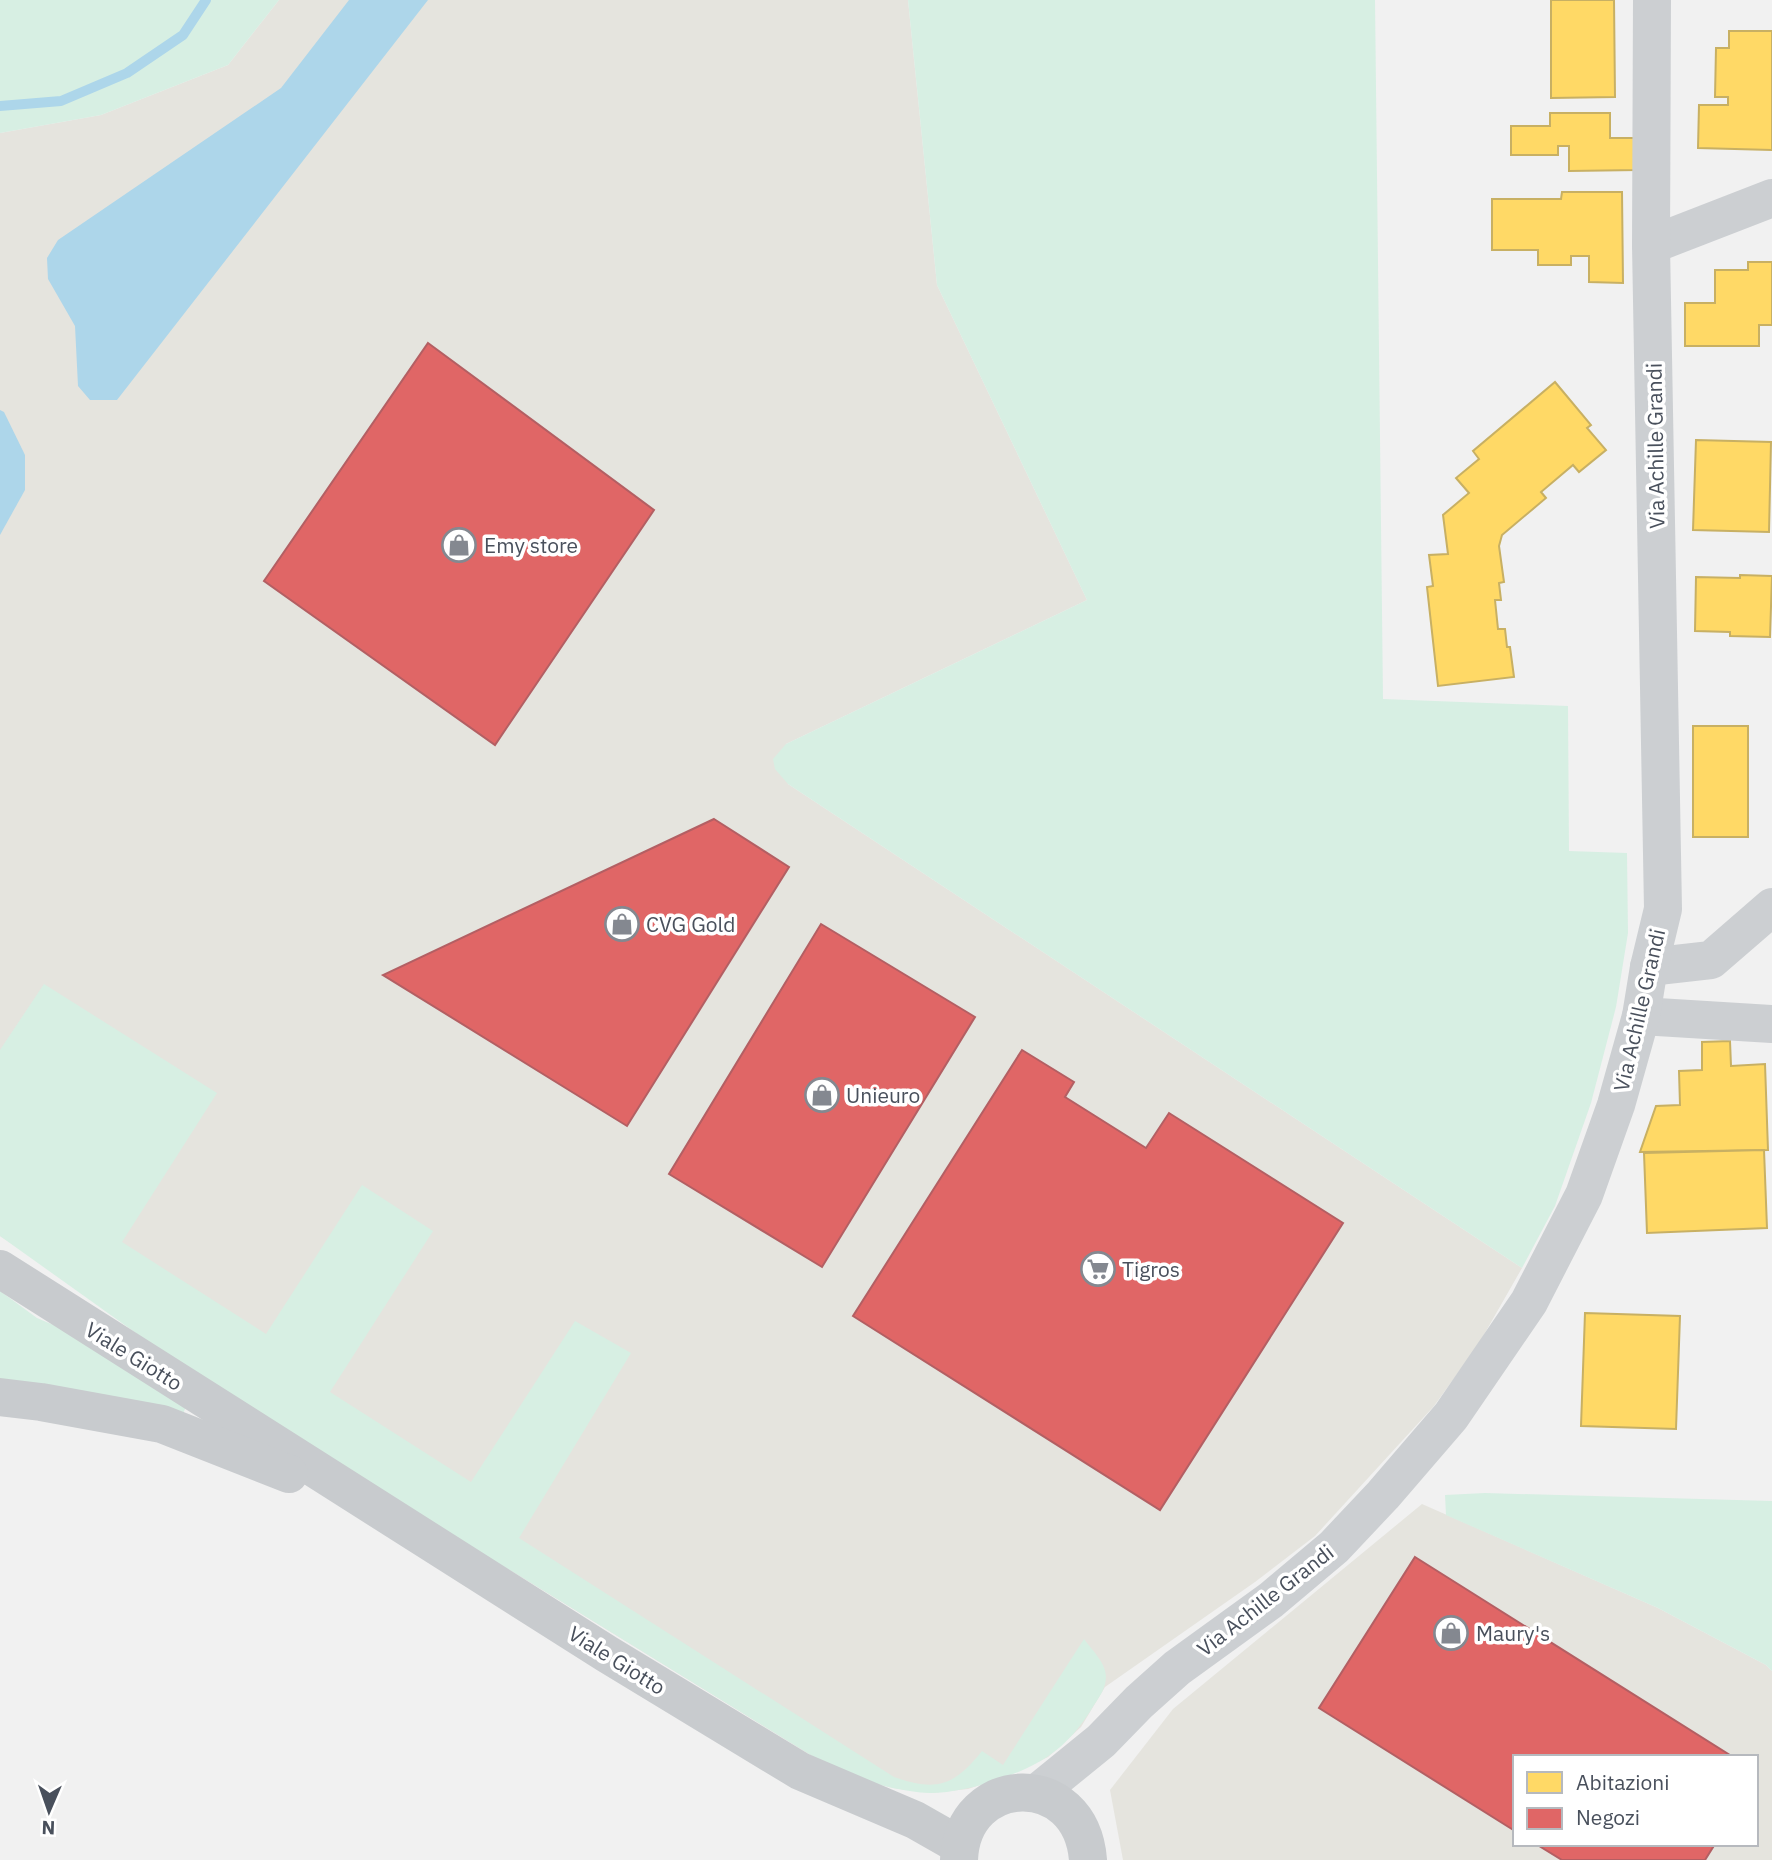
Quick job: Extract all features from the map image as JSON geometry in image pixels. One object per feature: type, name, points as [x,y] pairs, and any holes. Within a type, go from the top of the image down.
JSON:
[{"type":"main road","name":"Viale Giotto","points":[[0,1269],[607,1654],[800,1771],[915,1820],[959,1853],[965,1828],[976,1812],[991,1801]]},
{"type":"main road","name":"Viale Giotto","points":[[0,1397],[162,1424],[375,1507]]},
{"type":"main road","name":"Viale Giotto","points":[[867,1799],[934,1806],[991,1801],[1013,1793],[1037,1793]]},
{"type":"main road","points":[[1037,1793],[1054,1800],[1069,1811],[1084,1842]]},
{"type":"street","name":"Via Achille Grandi","points":[[1037,1793],[1101,1741],[1177,1668],[1271,1600],[1334,1547],[1451,1416],[1529,1302],[1584,1195],[1616,1105],[1641,1016],[1663,909],[1651,245],[1652,0]]},
{"type":"street","points":[[1651,245],[1772,198]]},
{"type":"street","points":[[1649,967],[1711,960],[1772,907]]},
{"type":"street","points":[[1641,1016],[1772,1024]]},
{"type":"street","points":[[1084,1842],[1077,1788],[1101,1741]]},
{"type":"shaded area","points":[[279,0],[908,0],[937,285],[1087,600],[786,744],[788,784],[1522,1268],[1478,1345],[1434,1406],[1315,1536],[1255,1582],[1105,1687],[1081,1727],[1048,1757],[1016,1772],[968,1789],[931,1793],[893,1788],[840,1773],[515,1573],[0,1236],[0,133],[101,115],[228,65]]},
{"type":"shaded area","points":[[1422,1504],[1658,1608],[1766,1665],[1772,1671],[1772,1860],[1123,1860],[1110,1790],[1173,1709]]},
{"type":"green space","points":[[0,0],[279,0],[228,65],[101,115],[0,133]]},
{"type":"green space","points":[[908,0],[1375,0],[1383,699],[1568,706],[1569,851],[1627,853],[1628,933],[1616,1007],[1591,1103],[1555,1206],[1522,1268],[788,784],[775,769],[773,759],[786,744],[1087,600],[937,285]]},
{"type":"green space","points":[[44,984],[217,1093],[122,1242],[266,1334],[362,1185],[433,1231],[330,1392],[471,1482],[575,1321],[631,1353],[519,1538],[894,1777],[909,1782],[933,1785],[944,1783],[962,1772],[982,1751],[1003,1765],[1084,1639],[1101,1661],[1106,1676],[1102,1692],[1084,1720],[1067,1740],[1047,1757],[1021,1771],[975,1787],[930,1793],[907,1791],[840,1773],[515,1573],[304,1453],[0,1236],[0,1050]]},
{"type":"green space","points":[[0,1291],[37,1318],[89,1340],[188,1401],[183,1414],[0,1380]]},
{"type":"green space","points":[[1485,1493],[1772,1501],[1772,1671],[1766,1665],[1658,1608],[1446,1515],[1445,1495]]},
{"type":"water","points":[[349,0],[428,0],[117,400],[90,400],[78,386],[75,326],[48,279],[47,258],[58,240],[281,88]]},
{"type":"water","points":[[0,410],[4,412],[25,455],[25,490],[0,535]]},
{"type":"building: Abitazioni","points":[[1551,0],[1614,0],[1615,97],[1551,98]]},
{"type":"building: Abitazioni","points":[[1729,31],[1772,31],[1772,150],[1698,148],[1699,105],[1728,105],[1728,97],[1715,97],[1716,48],[1729,48]]},
{"type":"building: Abitazioni","points":[[1550,113],[1610,113],[1610,138],[1638,138],[1638,170],[1569,171],[1569,146],[1558,146],[1558,155],[1511,155],[1511,126],[1550,126]]},
{"type":"building: Abitazioni","points":[[1562,192],[1622,192],[1623,283],[1589,282],[1589,256],[1571,256],[1571,265],[1538,265],[1538,250],[1492,250],[1492,199],[1561,199]]},
{"type":"building: Abitazioni","points":[[1748,262],[1772,262],[1772,325],[1759,325],[1759,346],[1685,346],[1685,303],[1715,303],[1715,270],[1748,270]]},
{"type":"building: Abitazioni","points":[[1555,382],[1591,425],[1587,428],[1606,450],[1579,472],[1573,465],[1541,492],[1546,498],[1502,535],[1499,546],[1504,582],[1499,583],[1501,600],[1495,600],[1498,629],[1505,629],[1514,677],[1438,686],[1427,587],[1433,586],[1429,555],[1448,554],[1443,515],[1469,493],[1456,478],[1479,459],[1473,451]]},
{"type":"building: Abitazioni","points":[[1696,440],[1771,442],[1769,532],[1693,530]]},
{"type":"building: Abitazioni","points":[[1740,575],[1772,576],[1770,637],[1730,636],[1730,632],[1695,631],[1696,577],[1740,578]]},
{"type":"building: Abitazioni","points":[[1693,726],[1748,726],[1748,837],[1693,837]]},
{"type":"building: Abitazioni","points":[[1730,1041],[1731,1066],[1765,1064],[1768,1150],[1640,1152],[1656,1106],[1680,1105],[1679,1071],[1702,1070],[1702,1042]]},
{"type":"building: Abitazioni","points":[[1764,1150],[1767,1228],[1647,1233],[1644,1153]]},
{"type":"building: Abitazioni","points":[[1585,1313],[1680,1316],[1676,1429],[1581,1426]]},
{"type":"building: Negozi","name":"Emy store","points":[[428,343],[654,510],[495,745],[264,581]]},
{"type":"building: Negozi","name":"CVG Gold","points":[[714,819],[789,867],[627,1126],[383,975]]},
{"type":"building: Negozi","name":"Unieuro","points":[[821,924],[975,1017],[822,1267],[669,1174]]},
{"type":"building: Negozi","name":"Tigros","points":[[1022,1050],[1074,1082],[1065,1097],[1146,1148],[1169,1113],[1343,1223],[1160,1510],[853,1316]]},
{"type":"building: Negozi","name":"Maury's","points":[[1415,1557],[1730,1755],[1513,1755],[1513,1830],[1319,1708]]},
{"type":"building: Negozi","points":[[1539,1846],[1714,1846],[1705,1860],[1562,1860]]},
{"type":"waterway","points":[[0,106],[61,101],[127,73],[183,35],[206,0]]},
{"type":"place","name":"Emy store","points":[[459,545]]},
{"type":"place","name":"CVG Gold","points":[[622,924]]},
{"type":"place","name":"Unieuro","points":[[822,1095]]},
{"type":"place","name":"Tigros","points":[[1098,1269]]},
{"type":"place","name":"Maury's","points":[[1451,1633]]}]
